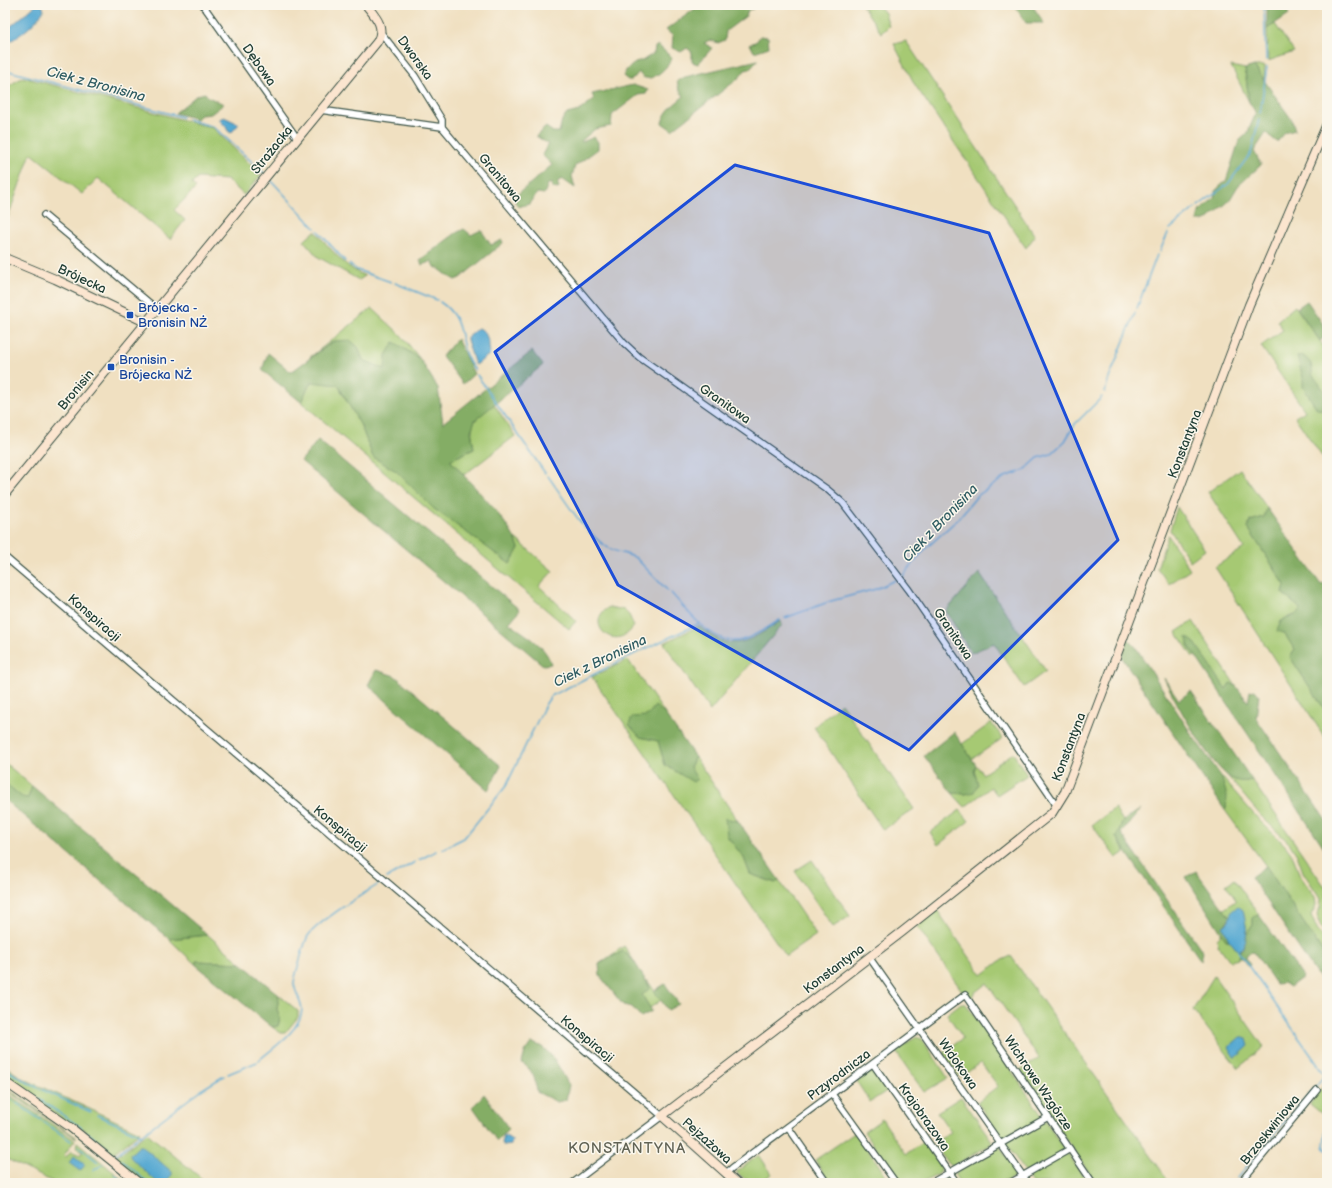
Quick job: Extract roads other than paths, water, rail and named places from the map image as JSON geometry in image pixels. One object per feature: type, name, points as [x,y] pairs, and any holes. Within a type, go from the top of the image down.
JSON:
[{"type":"street","name":"Dębowa","points":[[203,5],[297,138]]},
{"type":"street","name":"Dworska","points":[[366,5],[378,21],[382,34],[415,76],[442,120],[442,127]]},
{"type":"street","name":"Strażacka","points":[[181,282],[382,34]]},
{"type":"street","points":[[319,110],[442,127]]},
{"type":"street","name":"Konstantyna","points":[[573,1183],[869,957],[1046,818],[1057,806],[1068,784],[1249,305],[1327,124]]},
{"type":"street","name":"Granitowa","points":[[442,127],[619,337],[639,356],[828,490],[843,503],[909,590],[1057,806]]},
{"type":"street","points":[[44,215],[158,310]]},
{"type":"street","name":"Brójecka","points":[[5,258],[55,279],[147,323]]},
{"type":"street","name":"Bronisin","points":[[5,494],[181,282]]},
{"type":"street","name":"Konspiracji","points":[[5,557],[662,1116]]},
{"type":"street","name":"Widokowa","points":[[869,957],[1028,1183]]},
{"type":"street","name":"Przyrodnicza","points":[[726,1173],[965,995]]},
{"type":"street","name":"Wichrowe Wzgórze","points":[[965,995],[1092,1183]]},
{"type":"street","name":"Krajobrazowa","points":[[873,1064],[957,1183]]},
{"type":"street","points":[[5,1082],[70,1127],[139,1183]]},
{"type":"street","name":"Brzoskwiniowa","points":[[1240,1183],[1317,1090]]},
{"type":"street","points":[[832,1094],[896,1183]]},
{"type":"street","name":"Pejzażowa","points":[[662,1116],[737,1183]]},
{"type":"street","points":[[931,1183],[1048,1117]]},
{"type":"street","points":[[788,1127],[826,1183]]},
{"type":"street","points":[[1010,1183],[1070,1150]]},
{"type":"street","points":[[726,1173],[731,1183]]},
{"type":"water","points":[[36,5],[42,5],[44,10],[37,19],[18,36],[8,42],[5,40],[5,31]]},
{"type":"water","points":[[224,117],[239,124],[231,133],[219,119]]},
{"type":"water","points":[[478,328],[481,329],[486,335],[490,354],[476,365],[467,337]]},
{"type":"water","points":[[1239,907],[1243,910],[1246,938],[1245,943],[1238,951],[1229,940],[1223,927],[1229,921],[1232,911]]},
{"type":"water","points":[[1240,1037],[1247,1039],[1249,1046],[1237,1057],[1235,1057],[1229,1047]]},
{"type":"water","points":[[504,1135],[512,1140],[511,1145],[504,1146],[502,1143]]},
{"type":"water","points":[[139,1146],[142,1146],[172,1172],[172,1175],[164,1183],[158,1183],[131,1158],[130,1155]]},
{"type":"water","points":[[74,1156],[85,1165],[80,1171],[69,1163]]},
{"type":"waterway","name":"Ciek z Bronisina","points":[[1264,5],[1266,60]]},
{"type":"waterway","name":"Ciek z Bronisina","points":[[1260,113],[1267,67]]},
{"type":"waterway","name":"Ciek z Bronisina","points":[[5,70],[182,117]]},
{"type":"waterway","name":"Ciek z Bronisina","points":[[187,119],[214,127],[264,173]]},
{"type":"waterway","name":"Ciek z Bronisina","points":[[1198,206],[1228,184],[1251,153],[1259,119]]},
{"type":"waterway","name":"Ciek z Bronisina","points":[[269,178],[315,228]]},
{"type":"waterway","name":"Ciek z Bronisina","points":[[1170,229],[1195,208]]},
{"type":"waterway","name":"Ciek z Bronisina","points":[[318,231],[345,261]]},
{"type":"waterway","name":"Ciek z Bronisina","points":[[1160,251],[1168,233]]},
{"type":"waterway","name":"Ciek z Bronisina","points":[[1137,308],[1157,255]]},
{"type":"waterway","name":"Ciek z Bronisina","points":[[349,264],[357,270],[391,282]]},
{"type":"waterway","name":"Ciek z Bronisina","points":[[395,283],[437,300]]},
{"type":"waterway","name":"Ciek z Bronisina","points":[[440,302],[449,309],[455,317],[465,353],[475,370]]},
{"type":"waterway","name":"Ciek z Bronisina","points":[[1105,392],[1135,313]]},
{"type":"waterway","name":"Ciek z Bronisina","points":[[477,375],[545,473]]},
{"type":"waterway","name":"Ciek z Bronisina","points":[[903,576],[924,550],[957,520],[977,496],[1005,477],[1025,470],[1038,458],[1051,454],[1065,441],[1075,424],[1102,397]]},
{"type":"waterway","name":"Ciek z Bronisina","points":[[548,476],[582,524],[598,540],[610,549],[636,558],[668,591]]},
{"type":"waterway","name":"Ciek z Bronisina","points":[[785,618],[831,601],[876,589],[895,580]]},
{"type":"waterway","name":"Ciek z Bronisina","points":[[671,593],[702,626],[721,638],[731,641],[742,640],[757,634],[780,620]]},
{"type":"waterway","name":"Ciek z Bronisina","points":[[442,849],[464,838],[506,786],[545,705],[551,696],[700,623]]},
{"type":"waterway","name":"Ciek z Bronisina","points":[[419,860],[436,851]]},
{"type":"waterway","name":"Ciek z Bronisina","points":[[387,878],[415,862]]},
{"type":"waterway","name":"Ciek z Bronisina","points":[[259,1060],[288,1036],[297,1024],[302,1013],[301,1004],[294,983],[308,936],[331,915],[382,882]]},
{"type":"waterway","points":[[1237,1178],[1325,1075],[1238,951]]},
{"type":"waterway","name":"Ciek z Bronisina","points":[[228,1074],[257,1062]]},
{"type":"waterway","name":"Ciek z Bronisina","points":[[5,1069],[32,1085],[91,1112]]},
{"type":"waterway","points":[[5,1076],[82,1128]]},
{"type":"waterway","name":"Ciek z Bronisina","points":[[97,1115],[141,1135],[201,1090],[224,1076]]},
{"type":"waterway","points":[[5,1095],[71,1141]]},
{"type":"waterway","points":[[1327,1119],[1324,1146],[1327,1150]]},
{"type":"waterway","points":[[87,1132],[108,1149]]},
{"type":"waterway","points":[[114,1156],[141,1135]]},
{"type":"waterway","points":[[78,1146],[98,1162]]},
{"type":"waterway","points":[[122,1160],[148,1183]]},
{"type":"waterway","points":[[93,1171],[103,1164]]},
{"type":"waterway","points":[[114,1174],[124,1183]]},
{"type":"place","name":"Brójecka - Bronisin NŻ","points":[[130,315]]},
{"type":"place","name":"Bronisin - Brójecka NŻ","points":[[111,367]]},
{"type":"district","name":"KONSTANTYNA","points":[[627,1148]]}]
